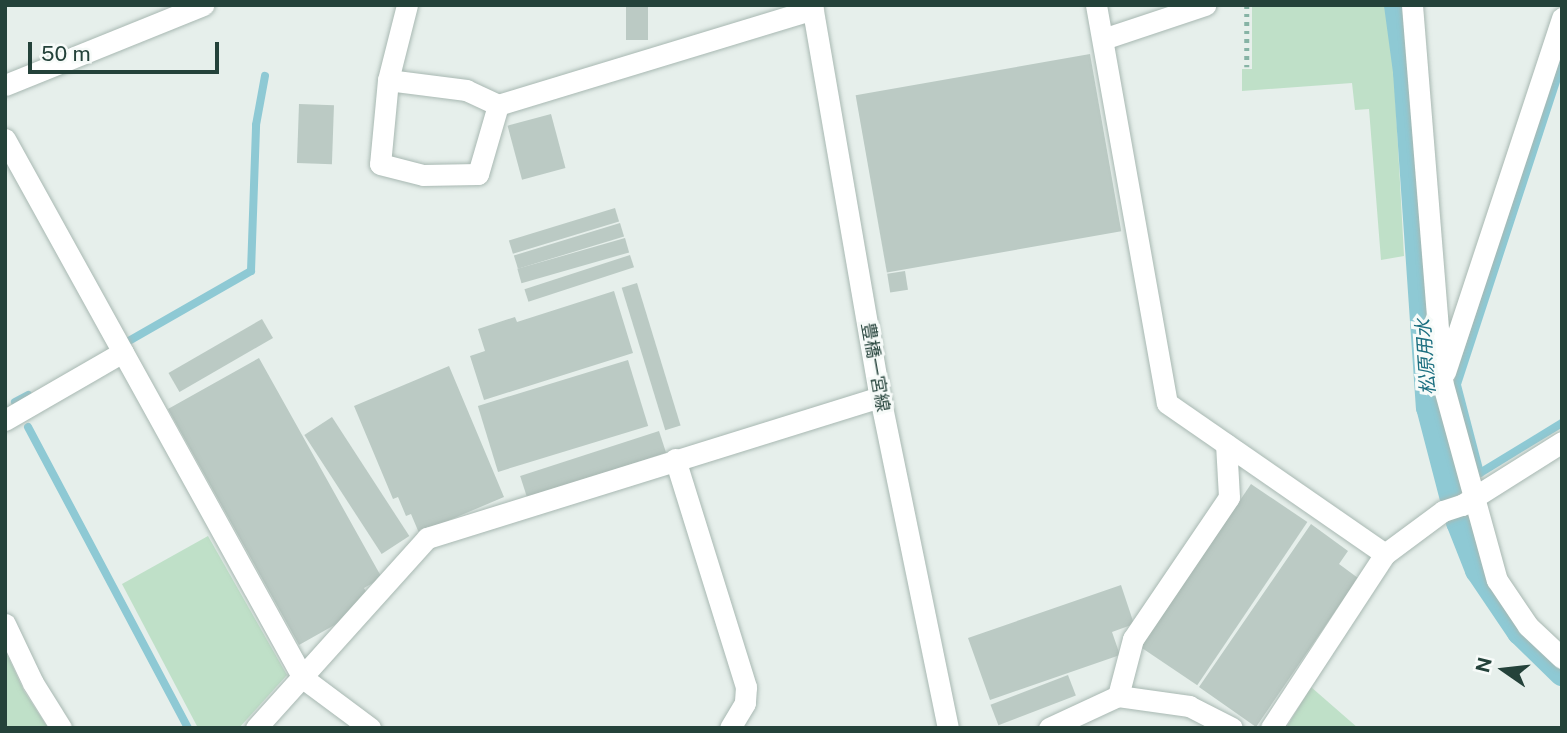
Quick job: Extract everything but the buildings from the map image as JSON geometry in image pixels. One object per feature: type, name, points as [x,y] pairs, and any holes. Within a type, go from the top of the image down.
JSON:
[{"type":"street","points":[[5,85],[203,5]]},
{"type":"street","points":[[407,5],[388,80],[380,164],[424,175],[478,174],[498,106]]},
{"type":"street","points":[[1096,5],[1167,403],[1385,554]]},
{"type":"street","points":[[1103,39],[1205,5]]},
{"type":"street","points":[[1412,5],[1442,381],[1459,504],[1497,580],[1528,626],[1562,658]]},
{"type":"street","points":[[388,80],[466,90],[498,106],[813,7]]},
{"type":"street","name":"豊橋一宮線","points":[[813,7],[880,397],[948,728]]},
{"type":"street","points":[[1442,381],[1562,18]]},
{"type":"street","points":[[5,139],[303,678],[370,728]]},
{"type":"street","points":[[5,420],[123,352]]},
{"type":"street","points":[[256,728],[427,538],[880,397]]},
{"type":"street","points":[[1271,728],[1385,554],[1459,504],[1562,442]]},
{"type":"street","points":[[1118,696],[1133,639],[1229,496],[1226,444]]},
{"type":"street","points":[[675,459],[746,687],[745,703],[730,728]]},
{"type":"street","points":[[5,624],[33,683],[61,728]]},
{"type":"street","points":[[1049,728],[1118,696],[1189,706],[1232,728]]},
{"type":"path","points":[[1247,5],[1248,67]]},
{"type":"green space","points":[[1252,5],[1385,5],[1394,73],[1404,256],[1381,260],[1369,109],[1355,110],[1352,83],[1242,91],[1242,69],[1252,69]]},
{"type":"green space","points":[[208,536],[287,675],[239,728],[198,728],[122,584]]},
{"type":"green space","points":[[5,650],[24,691],[48,728],[5,728]]},
{"type":"green space","points":[[1311,687],[1358,728],[1286,728]]},
{"type":"waterway","name":"松原用水","points":[[1397,5],[1406,72],[1429,407],[1459,522],[1478,570],[1520,632],[1562,673]]},
{"type":"waterway","points":[[1562,63],[1457,385],[1480,473],[1562,423]]},
{"type":"waterway","points":[[120,346],[251,271],[256,125],[265,76]]},
{"type":"waterway","points":[[15,402],[28,395]]},
{"type":"waterway","points":[[28,427],[188,728]]}]
